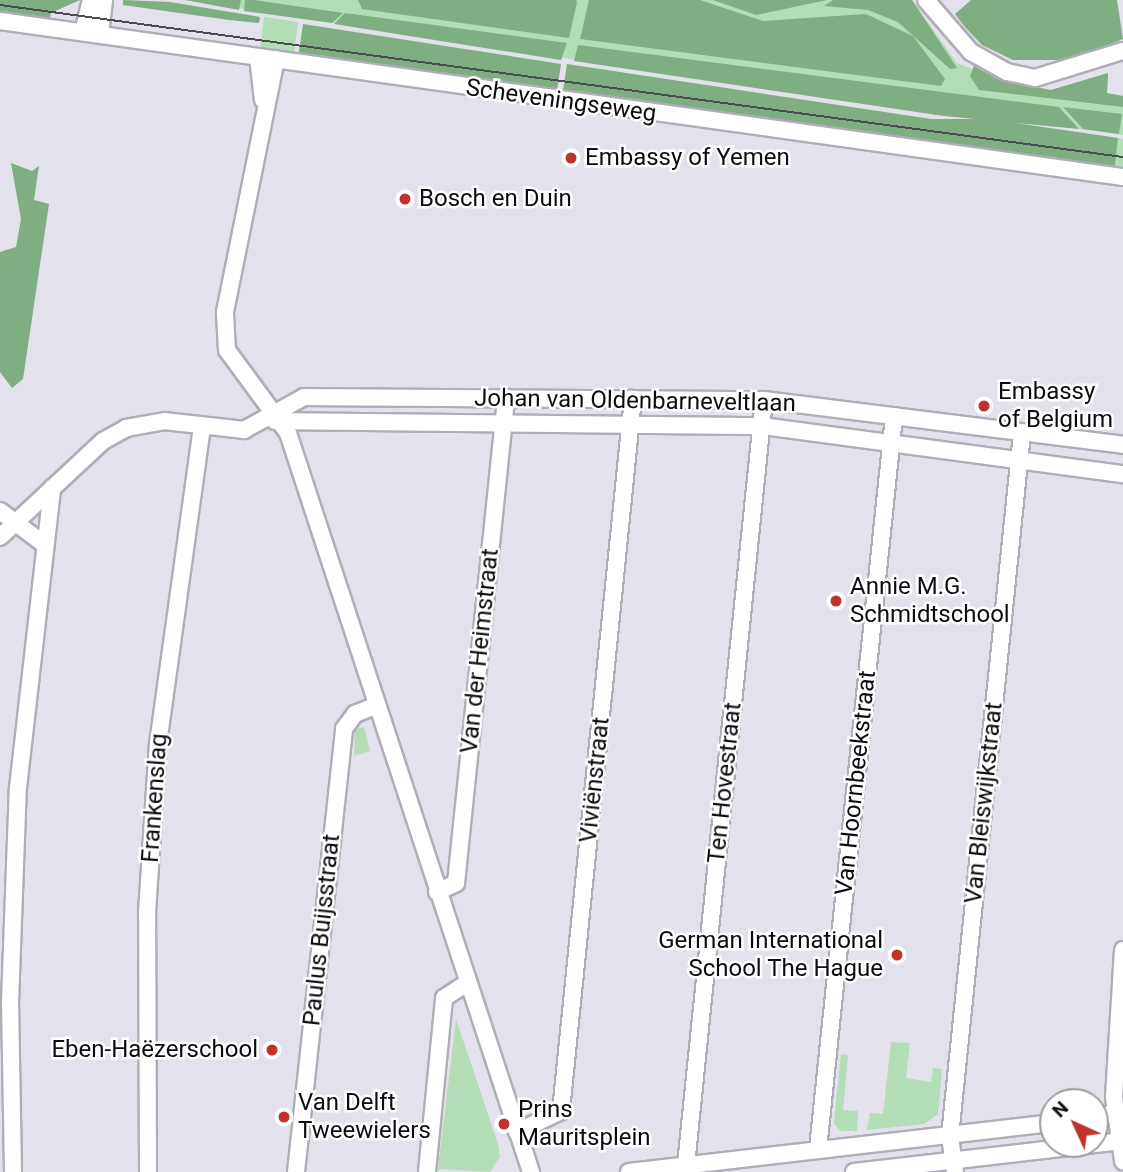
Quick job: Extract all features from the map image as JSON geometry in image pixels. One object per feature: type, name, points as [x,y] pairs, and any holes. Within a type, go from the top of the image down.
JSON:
[{"type":"street","points":[[83,32],[91,0]]},
{"type":"street","points":[[100,34],[104,0]]},
{"type":"street","points":[[926,0],[971,52],[1007,72],[1035,78],[1123,51]]},
{"type":"street","name":"Scheveningseweg","points":[[0,21],[1123,177]]},
{"type":"street","points":[[258,57],[263,100]]},
{"type":"street","points":[[276,59],[263,100],[224,323],[236,367],[269,413],[292,459]]},
{"type":"street","name":"Johan van Oldenbarneveltlaan","points":[[6,531],[52,488],[126,428],[164,422],[244,430],[269,413],[304,397],[765,400],[1123,445]]},
{"type":"street","name":"Van der Heimstraat","points":[[437,892],[456,883],[506,398]]},
{"type":"street","name":"Viviënstraat","points":[[517,1132],[561,1111],[633,425],[633,399]]},
{"type":"street","name":"Ten Hovestraat","points":[[686,1166],[765,400]]},
{"type":"street","points":[[269,413],[282,423],[531,1172]]},
{"type":"street","name":"Van Hoornbeekstraat","points":[[818,1150],[894,416]]},
{"type":"street","name":"Johan van Oldenbarneveltlaan","points":[[282,423],[762,426],[1123,474]]},
{"type":"street","name":"Frankenslag","points":[[148,1172],[147,913],[158,744],[202,427]]},
{"type":"street","name":"Van Bleiswijkstraat","points":[[953,1166],[950,1136],[1022,433]]},
{"type":"street","points":[[13,1172],[10,1015],[18,788],[52,488]]},
{"type":"street","points":[[0,511],[6,531],[44,544]]},
{"type":"street","name":"Paulus Buijsstraat","points":[[296,1172],[344,729],[355,714],[375,706]]},
{"type":"street","points":[[1123,950],[1119,1113],[1123,1161]]},
{"type":"street","points":[[428,1172],[444,998],[467,983]]},
{"type":"street","points":[[629,1172],[1039,1125]]},
{"type":"street","points":[[855,1172],[953,1166],[1121,1142]]},
{"type":"green space","points":[[0,0],[80,0],[51,13],[49,21],[0,16]]},
{"type":"green space","points":[[123,0],[170,2],[260,17],[259,23],[229,20],[123,5]]},
{"type":"green space","points":[[185,0],[912,0],[957,63],[994,78],[1051,90],[1108,73],[1107,93],[1123,96],[1123,135],[985,115],[944,116]]},
{"type":"green space","points":[[185,0],[241,0],[239,10]]},
{"type":"green space","points":[[245,0],[343,13],[332,23],[244,11]]},
{"type":"green space","points":[[358,0],[577,2],[569,38],[362,9]]},
{"type":"green space","points":[[589,0],[700,0],[763,21],[866,14],[913,36],[945,79],[941,86],[580,39]]},
{"type":"green space","points":[[713,0],[827,0],[756,15]]},
{"type":"green space","points":[[833,0],[912,0],[957,68],[950,69],[898,22],[868,10],[824,6]]},
{"type":"green space","points":[[971,0],[1117,0],[1123,39],[1071,60],[1013,60],[982,45],[955,14]]},
{"type":"green space","points":[[345,13],[567,43],[561,60],[334,24]]},
{"type":"green space","points":[[264,17],[298,22],[294,54],[260,49]]},
{"type":"green space","points":[[303,24],[561,64],[556,97],[298,59]]},
{"type":"green space","points":[[578,45],[1059,107],[1079,129],[944,116],[574,61]]},
{"type":"green space","points":[[567,64],[931,119],[989,119],[1118,138],[1114,175],[562,97]]},
{"type":"green space","points":[[974,66],[1001,81],[1051,90],[1108,73],[1107,93],[1123,96],[1123,107],[979,90],[970,76]]},
{"type":"green space","points":[[1063,107],[1122,114],[1119,134],[1083,129]]},
{"type":"green space","points":[[1118,138],[1123,139],[1123,176],[1114,175]]},
{"type":"green space","points":[[11,163],[32,171],[39,166],[34,200],[49,204],[23,379],[12,388],[0,372],[0,252],[16,247],[21,219]]},
{"type":"green space","points":[[364,727],[370,751],[354,756],[355,730]]},
{"type":"green space","name":"Prins Mauritsplein","points":[[456,1019],[498,1144],[500,1157],[490,1172],[438,1169]]},
{"type":"green space","points":[[891,1042],[910,1043],[906,1078],[931,1082],[933,1068],[942,1069],[938,1114],[924,1124],[867,1130],[870,1113],[883,1114]]},
{"type":"green space","points":[[841,1054],[848,1055],[843,1110],[858,1111],[857,1131],[840,1131],[834,1123]]},
{"type":"tram line","points":[[0,5],[1123,157]]},
{"type":"place","name":"Embassy of Yemen","points":[[571,158]]},
{"type":"place","name":"Bosch en Duin","points":[[405,199]]},
{"type":"place","name":"Embassy of Belgium","points":[[984,406]]},
{"type":"place","name":"Annie M.G. Schmidtschool","points":[[836,601]]},
{"type":"place","name":"German International School The Hague","points":[[897,955]]},
{"type":"place","name":"Eben-Haëzerschool","points":[[272,1050]]},
{"type":"place","name":"Van Delft Tweewielers","points":[[284,1117]]},
{"type":"place","name":"Prins Mauritsplein","points":[[504,1124]]}]
